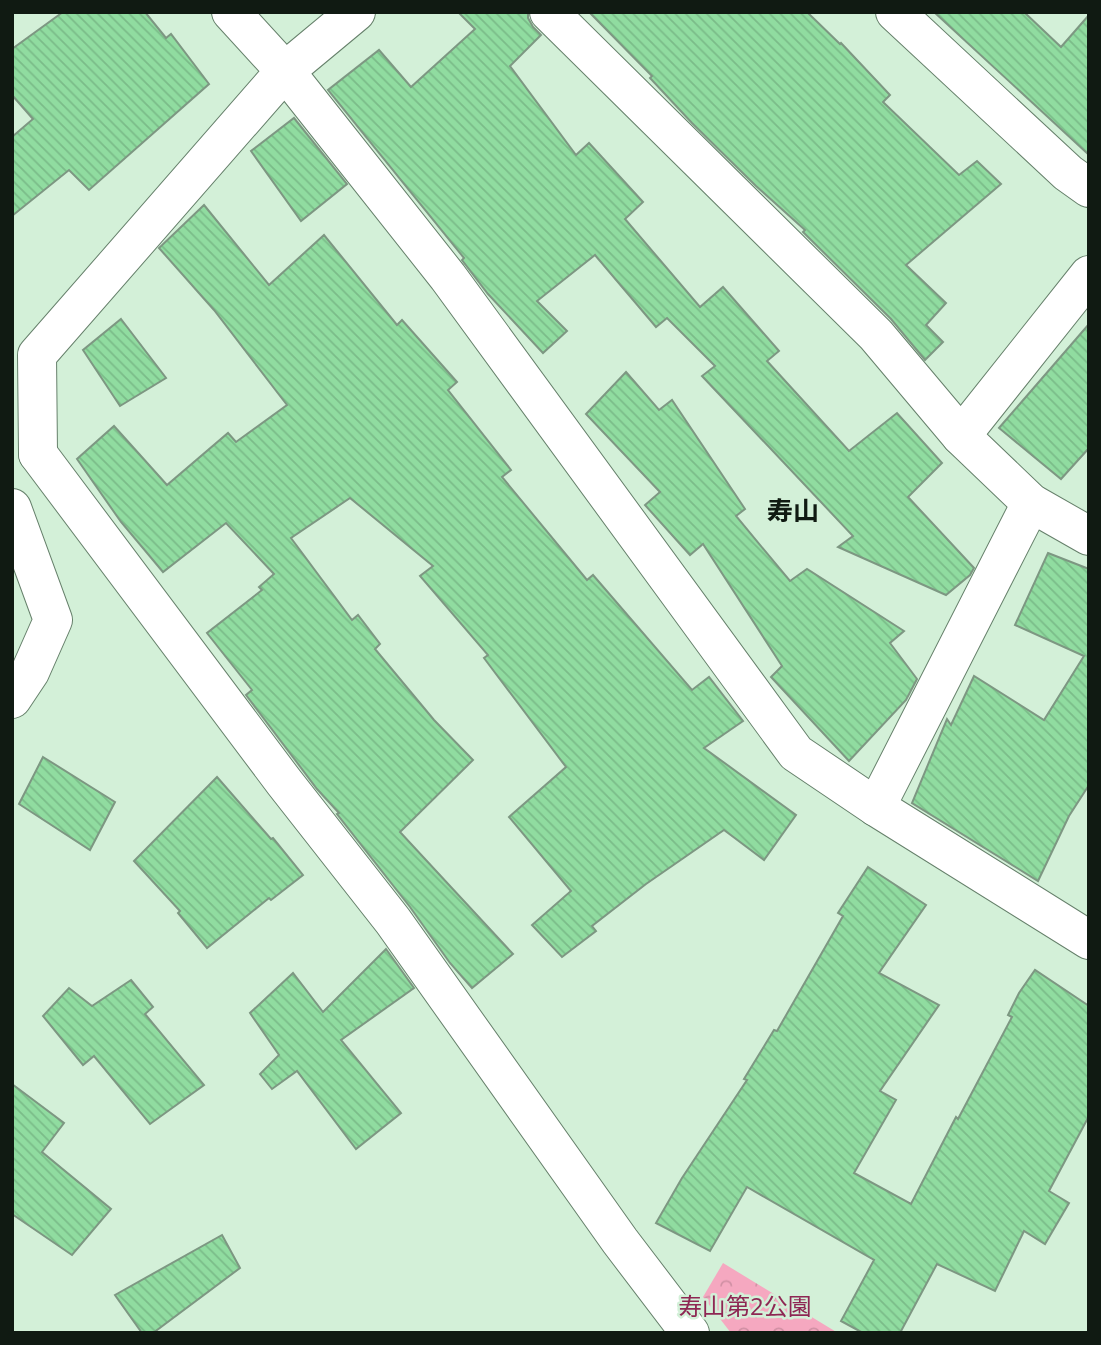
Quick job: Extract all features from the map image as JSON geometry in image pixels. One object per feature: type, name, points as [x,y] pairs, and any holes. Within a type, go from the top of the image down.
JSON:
[{"type":"street","points":[[231,12],[285,71],[448,277],[796,753],[876,807],[1089,940]]},
{"type":"street","points":[[356,12],[285,71],[25,363],[37,454],[393,921],[620,1241],[690,1333]]},
{"type":"street","points":[[549,12],[876,335],[961,436],[1031,503],[1089,536]]},
{"type":"street","points":[[895,12],[1068,173],[1089,188]]},
{"type":"street","points":[[961,436],[1089,275]]},
{"type":"street","points":[[876,807],[1031,503]]},
{"type":"street","points":[[12,508],[53,620],[30,672],[12,699]]},
{"type":"green space","name":"寿山第2公園","points":[[723,1263],[838,1333],[731,1333],[703,1297]]},
{"type":"building","points":[[63,12],[145,12],[166,38],[171,34],[209,84],[89,190],[69,170],[12,216],[12,137],[33,119],[12,95],[12,49]]},
{"type":"building","points":[[458,12],[528,12],[533,27],[541,35],[510,66],[576,155],[589,143],[643,202],[625,219],[700,307],[723,287],[779,351],[767,361],[849,451],[897,413],[942,463],[908,497],[974,568],[970,575],[946,595],[838,547],[853,536],[702,376],[715,366],[667,318],[656,327],[595,255],[537,301],[567,331],[543,353],[488,294],[462,260],[464,258],[328,90],[379,50],[411,87],[475,29]]},
{"type":"building","points":[[589,12],[807,12],[841,43],[890,95],[883,102],[959,175],[977,161],[1001,184],[906,265],[946,303],[926,325],[943,342],[925,360],[891,319],[803,232],[805,230],[692,123],[650,78],[652,76]]},
{"type":"building","points":[[934,12],[1024,12],[1061,47],[1089,15],[1089,155]]},
{"type":"building","points":[[294,118],[347,184],[301,221],[251,151]]},
{"type":"building","points":[[204,205],[269,285],[324,235],[397,325],[402,320],[457,382],[448,390],[511,470],[502,477],[587,580],[593,575],[692,690],[709,677],[743,721],[704,748],[796,815],[764,860],[724,830],[646,884],[592,926],[596,931],[562,957],[532,925],[571,891],[509,817],[566,767],[484,658],[488,655],[420,576],[433,566],[350,498],[291,538],[352,620],[358,615],[380,644],[375,649],[434,720],[473,760],[400,832],[513,954],[472,988],[450,963],[337,814],[339,813],[317,789],[246,695],[252,690],[207,633],[262,590],[259,587],[274,574],[226,523],[163,572],[121,522],[77,459],[114,426],[167,485],[228,433],[236,442],[287,405],[214,310],[159,248]]},
{"type":"building","points":[[121,319],[166,378],[120,406],[83,350]]},
{"type":"building","points":[[1089,324],[1089,448],[1061,479],[999,428]]},
{"type":"building","points":[[626,372],[659,410],[672,400],[745,509],[736,516],[790,581],[807,569],[904,631],[890,643],[917,679],[906,700],[849,761],[771,677],[782,666],[703,544],[690,555],[645,505],[660,492],[586,414]]},
{"type":"building","points":[[1048,553],[1089,569],[1089,785],[1069,816],[1038,881],[912,803],[947,719],[951,725],[974,676],[1044,720],[1084,656],[1015,625]]},
{"type":"building","points":[[43,757],[115,802],[90,850],[19,804]]},
{"type":"building","points":[[217,777],[303,875],[271,900],[269,898],[207,948],[178,913],[180,911],[134,861]]},
{"type":"building","points":[[868,867],[926,905],[879,973],[939,1005],[880,1091],[896,1100],[854,1173],[911,1204],[1012,1017],[1008,1015],[1019,993],[1035,970],[1089,1006],[1089,1116],[1049,1191],[1069,1203],[1045,1244],[1024,1231],[995,1291],[937,1264],[900,1333],[863,1333],[841,1321],[874,1260],[747,1187],[710,1251],[656,1223],[682,1178],[747,1080],[744,1079],[774,1030],[777,1031],[843,916],[838,913]]},
{"type":"building","points":[[386,949],[414,988],[341,1040],[401,1113],[356,1149],[297,1071],[272,1089],[260,1074],[279,1055],[250,1013],[293,973],[323,1012]]},
{"type":"building","points":[[131,980],[153,1007],[145,1014],[204,1085],[150,1124],[94,1056],[83,1065],[43,1016],[69,988],[92,1006]]},
{"type":"building","points":[[12,1084],[64,1123],[42,1152],[111,1209],[72,1255],[12,1214]]},
{"type":"building","points":[[222,1235],[240,1268],[153,1333],[142,1333],[115,1295]]},
{"type":"district","name":"寿山","points":[[793,511]]}]
